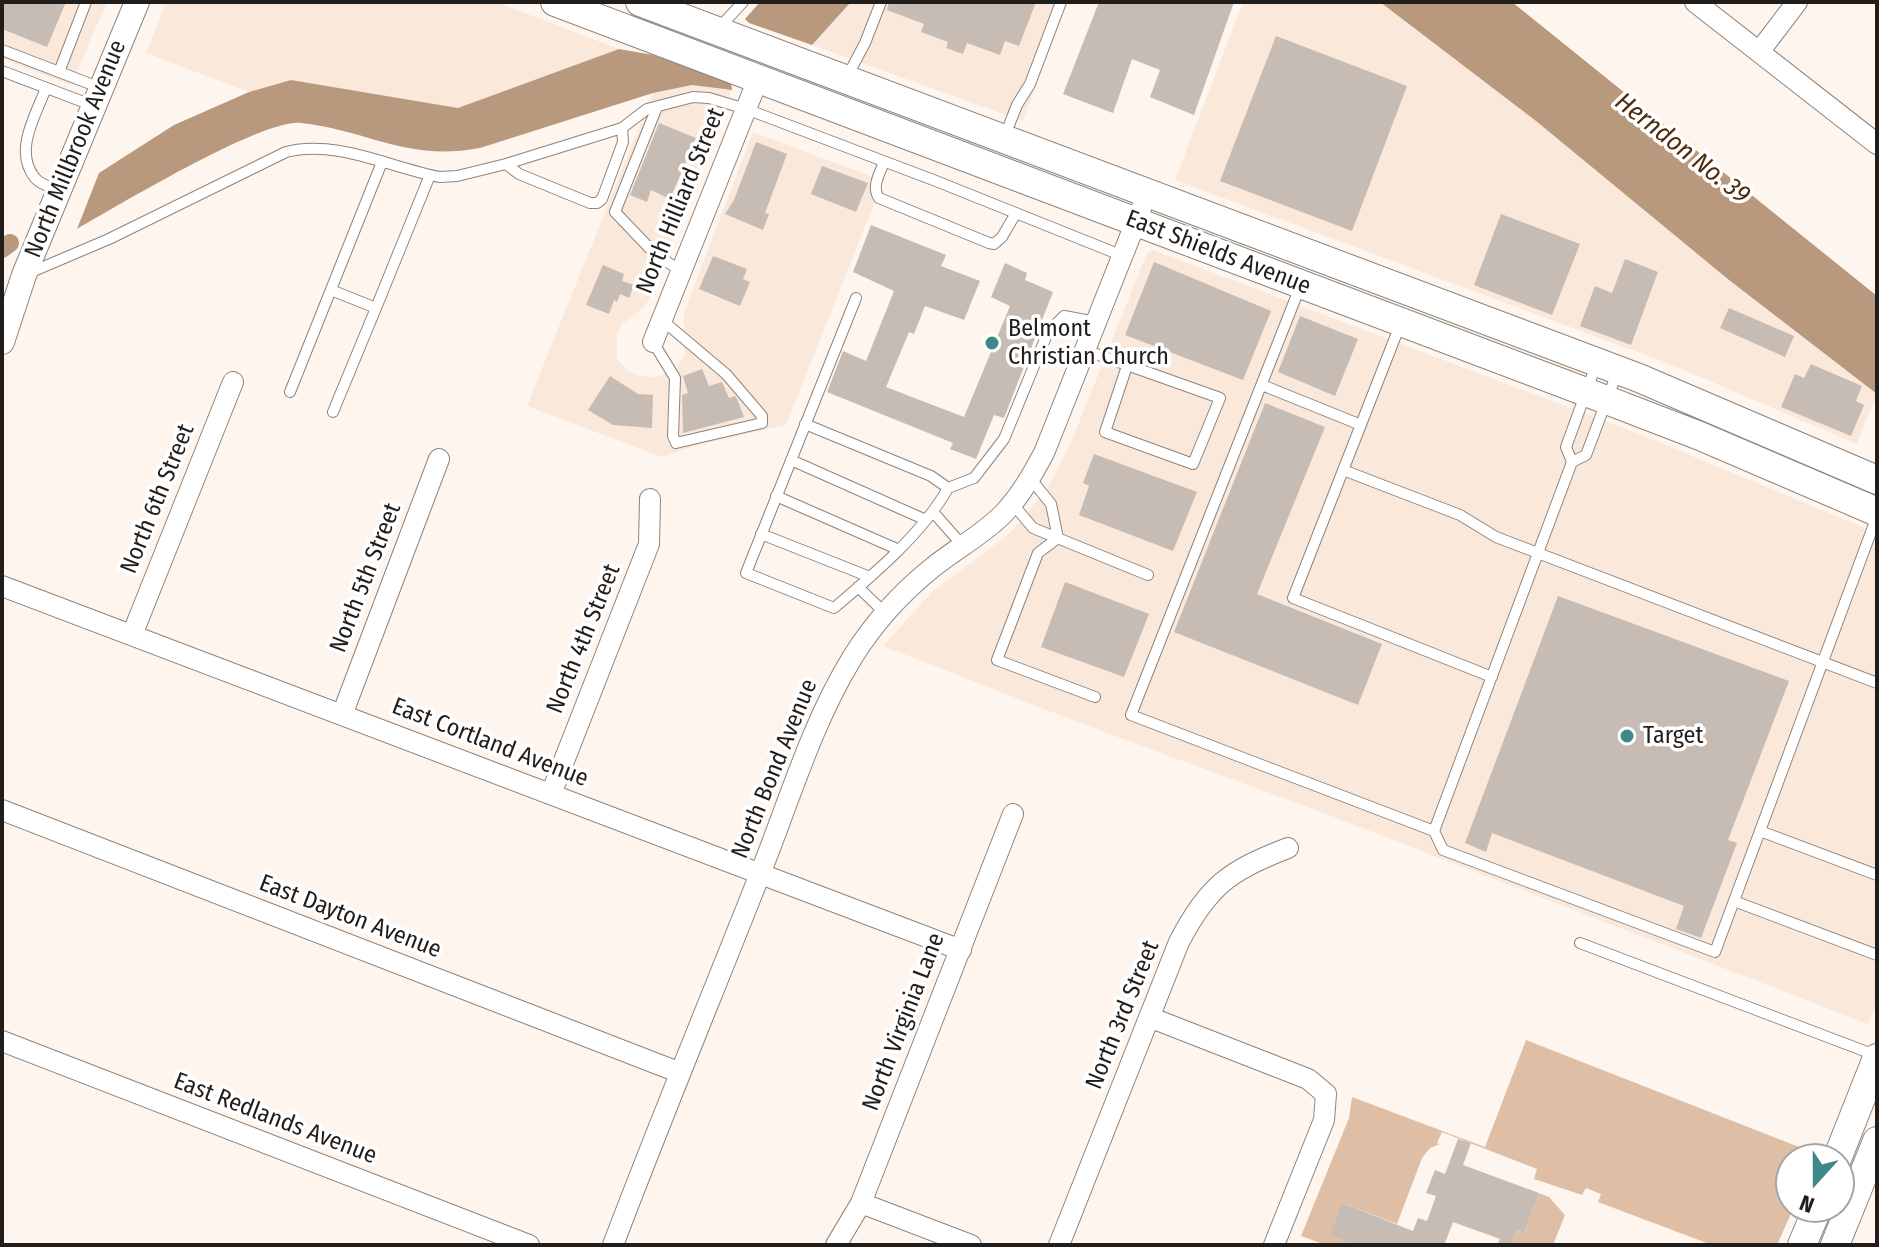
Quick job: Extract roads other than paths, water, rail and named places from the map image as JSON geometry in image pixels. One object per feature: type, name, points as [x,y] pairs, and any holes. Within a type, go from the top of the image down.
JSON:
[{"type":"main road","points":[[555,2],[601,3],[697,38],[708,37],[717,30]]},
{"type":"main road","name":"East Shields Avenue","points":[[555,2],[1596,396],[1877,514]]},
{"type":"main road","name":"East Shields Avenue","points":[[640,2],[1607,367],[1874,473]]},
{"type":"main road","points":[[758,79],[765,74],[785,72],[828,88],[846,79]]},
{"type":"main road","points":[[1843,1143],[1877,1057]]},
{"type":"main road","points":[[1835,1245],[1877,1141]]},
{"type":"main road","points":[[1802,1245],[1811,1223]]},
{"type":"street","name":"North Millbrook Avenue","points":[[2,342],[7,317],[137,2]]},
{"type":"street","points":[[1695,2],[1877,144]]},
{"type":"street","points":[[1759,52],[1797,2]]},
{"type":"street","name":"North Hilliard Street","points":[[653,342],[758,79]]},
{"type":"street","name":"North Bond Avenue","points":[[613,1245],[678,1072],[836,686],[867,635],[885,613],[933,567],[1002,515],[1030,478],[1044,453],[1147,194]]},
{"type":"street","name":"North 6th Street","points":[[132,635],[233,382]]},
{"type":"street","name":"North 5th Street","points":[[342,715],[439,459]]},
{"type":"street","name":"North 4th Street","points":[[551,794],[649,544],[650,499]]},
{"type":"street","name":"East Cortland Avenue","points":[[2,586],[961,950]]},
{"type":"street","name":"East Dayton Avenue","points":[[2,810],[678,1072]]},
{"type":"street","name":"North Virginia Lane","points":[[836,1245],[861,1203],[1013,814]]},
{"type":"street","name":"North 3rd Street","points":[[1059,1245],[1179,942],[1196,908],[1224,880],[1250,862],[1288,848]]},
{"type":"street","points":[[1149,1017],[1308,1079],[1326,1094],[1324,1120],[1274,1245]]},
{"type":"street","name":"East Redlands Avenue","points":[[2,1041],[529,1245]]},
{"type":"street","points":[[861,1203],[971,1245]]},
{"type":"lane","points":[[54,70],[86,2]]},
{"type":"lane","points":[[717,30],[743,2]]},
{"type":"lane","points":[[846,79],[865,43],[881,2]]},
{"type":"lane","points":[[1004,140],[1017,105],[1030,84],[1061,2]]},
{"type":"lane","points":[[2,50],[54,70],[97,97]]},
{"type":"lane","points":[[2,71],[46,88],[97,97]]},
{"type":"lane","points":[[46,88],[25,144],[29,166],[37,181],[59,191]]},
{"type":"lane","points":[[24,275],[98,244],[286,152],[307,147],[448,178],[506,164],[622,128],[647,109],[693,97],[709,98],[746,109],[1123,256]]},
{"type":"lane","points":[[657,107],[615,212],[655,254],[681,271]]},
{"type":"lane","points":[[506,164],[519,174],[590,203],[597,203],[602,199],[623,142],[622,128]]},
{"type":"lane","points":[[290,392],[382,162]]},
{"type":"lane","points":[[884,162],[875,189],[879,198],[989,243],[998,242],[1016,213]]},
{"type":"lane","points":[[333,412],[430,175]]},
{"type":"lane","points":[[1301,285],[1131,715],[1434,831],[1443,850],[1715,952],[1877,514]]},
{"type":"lane","points":[[331,290],[376,308]]},
{"type":"lane","points":[[856,298],[746,573],[834,608],[870,577],[930,516],[948,488],[974,478],[1004,439],[1048,332],[1064,316],[1096,322]]},
{"type":"lane","points":[[653,342],[675,378],[673,436],[676,443],[762,423],[762,416],[726,374],[662,320]]},
{"type":"lane","points":[[1400,323],[1293,598],[1492,677]]},
{"type":"lane","points":[[1085,350],[1128,363],[1220,398],[1193,464],[1105,432],[1128,363]]},
{"type":"lane","points":[[1434,831],[1572,462],[1566,447],[1596,396],[1607,367]]},
{"type":"lane","points":[[1572,462],[1586,455],[1596,396],[1607,367]]},
{"type":"lane","points":[[1262,385],[1361,425]]},
{"type":"lane","points":[[805,424],[931,476],[948,488]]},
{"type":"lane","points":[[791,460],[930,516],[963,546]]},
{"type":"lane","points":[[1343,470],[1460,515],[1496,537],[1877,683]]},
{"type":"lane","points":[[1030,478],[1051,504],[1058,538]]},
{"type":"lane","points":[[776,496],[897,549]]},
{"type":"lane","points":[[1012,503],[1033,528],[1148,575]]},
{"type":"lane","points":[[761,534],[870,577]]},
{"type":"lane","points":[[1058,538],[1038,553],[997,660],[1095,697]]},
{"type":"lane","points":[[858,587],[885,613]]},
{"type":"lane","points":[[1760,831],[1877,875]]},
{"type":"lane","points":[[1734,901],[1877,955]]},
{"type":"lane","points":[[1580,943],[1877,1057]]},
{"type":"water","points":[[760,2],[851,2],[812,45],[749,23],[745,19]]},
{"type":"water","name":"Herndon No. 39","points":[[1380,2],[1512,2],[1877,296],[1877,394],[1729,280],[1536,121]]},
{"type":"water","points":[[619,49],[653,55],[731,82],[732,90],[692,85],[653,93],[480,148],[454,151],[409,148],[301,123],[282,125],[189,166],[77,229],[99,173],[174,125],[249,92],[291,80],[458,108]]},
{"type":"waterway","points":[[2,249],[10,243]]},
{"type":"place","name":"Belmont Christian Church","points":[[992,343]]},
{"type":"place","name":"Target","points":[[1627,736]]}]
